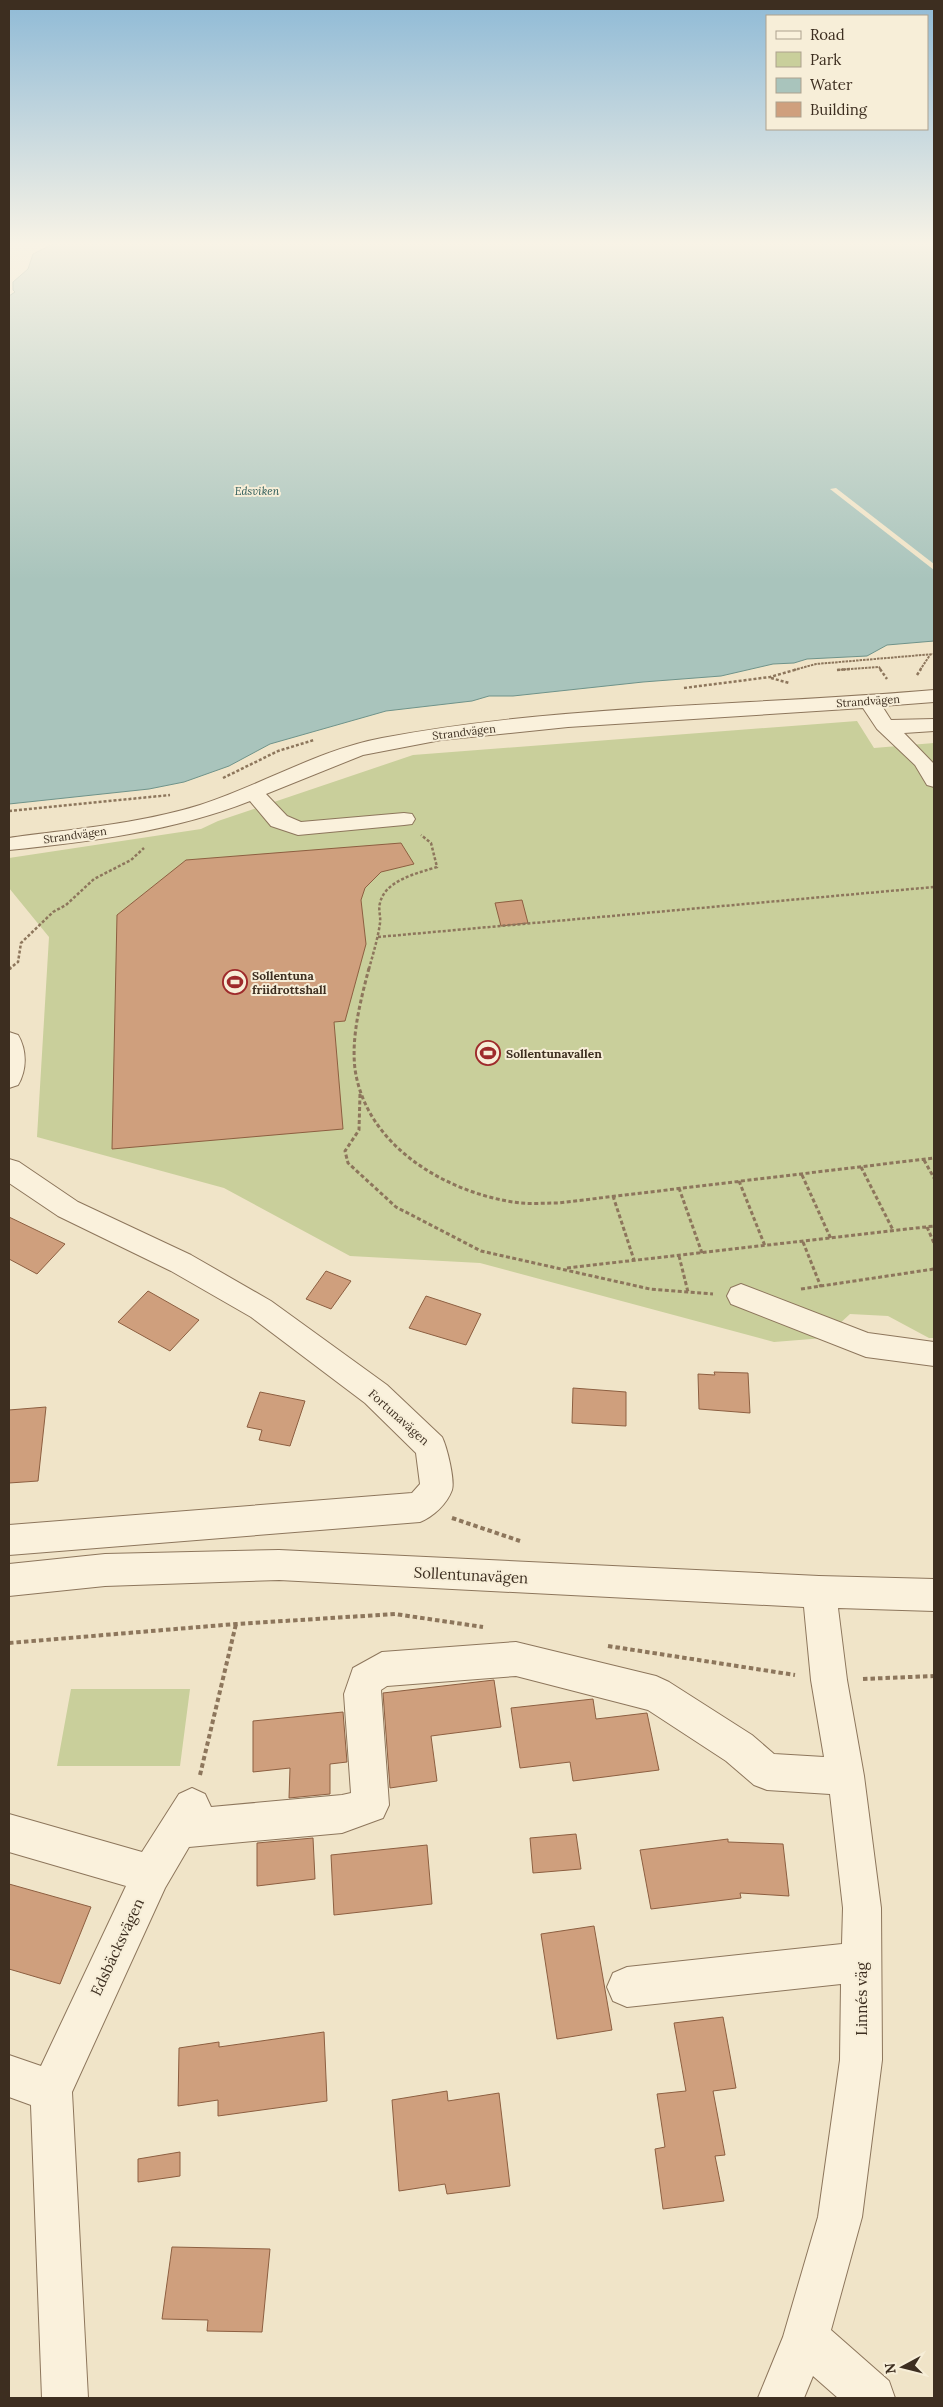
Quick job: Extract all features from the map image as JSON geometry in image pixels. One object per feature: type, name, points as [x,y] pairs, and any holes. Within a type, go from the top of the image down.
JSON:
[{"type":"street","name":"Strandvägen","points":[[9,844],[139,825],[205,810],[253,792],[333,757],[428,736],[580,720],[934,696]]},
{"type":"street","points":[[869,701],[884,725],[923,762],[934,781]]},
{"type":"street","points":[[884,725],[903,727],[934,725]]},
{"type":"street","points":[[253,792],[279,821],[298,829],[404,819]]},
{"type":"street","points":[[9,1041],[13,1060],[9,1079]]},
{"type":"street","name":"Fortunavägen","points":[[9,1169],[68,1209],[180,1263],[261,1309],[376,1394],[431,1447],[437,1488],[420,1507]]},
{"type":"street","points":[[741,1296],[866,1345],[934,1354]]},
{"type":"street","points":[[9,1540],[420,1507]]},
{"type":"street","name":"Sollentunavägen","points":[[9,1580],[105,1570],[279,1565],[819,1592],[934,1595]]},
{"type":"street","name":"Linnés väg","points":[[781,2398],[806,2338],[840,2217],[861,2060],[862,1908],[846,1776],[828,1680],[819,1592]]},
{"type":"street","points":[[185,1818],[342,1814],[370,1805],[362,1694],[364,1680],[382,1669],[516,1659],[656,1694],[739,1748],[767,1772],[846,1776]]},
{"type":"street","name":"Edsbäcksvägen","points":[[65,2398],[51,2091],[151,1874],[185,1818]]},
{"type":"street","points":[[9,1833],[151,1874]]},
{"type":"street","points":[[627,1987],[862,1962]]},
{"type":"street","points":[[9,2076],[51,2091]]},
{"type":"street","points":[[806,2338],[872,2398]]},
{"type":"path","points":[[930,655],[934,654]]},
{"type":"path","points":[[837,670],[879,667],[884,676]]},
{"type":"path","points":[[404,819],[431,843],[437,867],[407,877],[387,890],[379,904],[381,920],[378,937],[354,1041],[355,1070],[360,1092],[359,1130],[345,1151],[348,1163],[396,1207],[481,1251],[564,1268],[650,1289],[741,1296]]},
{"type":"path","points":[[9,969],[18,962],[21,943],[53,912],[66,905],[94,879],[116,866],[131,860],[150,846]]},
{"type":"path","points":[[378,937],[934,887]]},
{"type":"path","points":[[360,1092],[378,1127],[405,1156],[448,1183],[480,1194],[520,1203],[558,1203],[934,1158]]},
{"type":"path","points":[[924,1160],[934,1178]]},
{"type":"path","points":[[861,1167],[893,1230]]},
{"type":"path","points":[[802,1174],[831,1238]]},
{"type":"path","points":[[739,1181],[765,1246]]},
{"type":"path","points":[[679,1188],[702,1253]]},
{"type":"path","points":[[613,1196],[634,1260]]},
{"type":"path","points":[[564,1268],[934,1226]]},
{"type":"path","points":[[927,1227],[934,1243]]},
{"type":"path","points":[[803,1242],[821,1287]]},
{"type":"path","points":[[679,1256],[688,1292]]},
{"type":"path","points":[[794,1290],[934,1269]]},
{"type":"path","points":[[420,1507],[520,1541]]},
{"type":"path","points":[[185,1818],[236,1624]]},
{"type":"green space","name":"Sollentunavallen","points":[[857,721],[874,748],[934,743],[934,1338],[929,1338],[888,1316],[850,1314],[824,1338],[774,1342],[480,1263],[350,1256],[224,1188],[37,1137],[49,937],[9,888],[9,858],[201,829],[218,821],[413,755]]},
{"type":"green space","points":[[71,1689],[190,1689],[180,1766],[57,1766]]},
{"type":"water","name":"Edsviken","points":[[9,355],[934,355],[934,641],[887,645],[867,656],[807,659],[794,663],[773,664],[721,676],[513,696],[489,696],[472,701],[386,711],[270,744],[229,766],[184,782],[149,789],[9,804]]},
{"type":"pier","points":[[836,488],[934,564],[934,570],[830,489]]},
{"type":"building","name":"Sollentuna friidrottshall","points":[[401,843],[414,864],[381,872],[365,888],[361,900],[366,944],[345,1021],[334,1022],[343,1129],[112,1149],[117,915],[186,860]]},
{"type":"building","points":[[522,900],[528,923],[501,926],[495,903]]},
{"type":"building","points":[[9,1217],[65,1244],[37,1274],[9,1259]]},
{"type":"building","points":[[326,1271],[351,1281],[331,1309],[306,1299]]},
{"type":"building","points":[[148,1291],[199,1320],[170,1351],[118,1322]]},
{"type":"building","points":[[426,1296],[481,1314],[466,1345],[409,1328]]},
{"type":"building","points":[[714,1372],[748,1373],[750,1413],[699,1409],[698,1374],[715,1375]]},
{"type":"building","points":[[573,1388],[626,1392],[626,1426],[572,1423]]},
{"type":"building","points":[[260,1392],[305,1401],[290,1446],[259,1440],[262,1430],[247,1427]]},
{"type":"building","points":[[46,1407],[38,1481],[9,1483],[9,1410]]},
{"type":"building","points":[[494,1680],[501,1727],[431,1736],[437,1781],[390,1788],[383,1693]]},
{"type":"building","points":[[593,1699],[596,1719],[647,1713],[659,1770],[573,1781],[570,1762],[520,1768],[511,1708]]},
{"type":"building","points":[[343,1712],[347,1762],[330,1764],[330,1794],[289,1798],[290,1768],[253,1772],[253,1721]]},
{"type":"building","points":[[576,1834],[581,1869],[533,1873],[530,1838]]},
{"type":"building","points":[[313,1838],[315,1879],[257,1886],[257,1843]]},
{"type":"building","points":[[728,1839],[728,1842],[783,1844],[789,1896],[740,1893],[741,1898],[651,1909],[640,1850]]},
{"type":"building","points":[[427,1845],[432,1904],[334,1915],[331,1855]]},
{"type":"building","points":[[9,1884],[91,1907],[60,1984],[9,1969]]},
{"type":"building","points":[[594,1926],[612,2030],[557,2039],[541,1934]]},
{"type":"building","points":[[723,2017],[736,2088],[713,2091],[725,2155],[715,2156],[724,2201],[663,2209],[655,2149],[665,2147],[657,2094],[686,2091],[674,2023]]},
{"type":"building","points":[[324,2032],[327,2101],[218,2116],[218,2100],[178,2106],[179,2048],[219,2042],[219,2047]]},
{"type":"building","points":[[447,2091],[448,2101],[499,2093],[510,2186],[447,2194],[445,2184],[399,2191],[392,2100]]},
{"type":"building","points":[[180,2152],[180,2176],[138,2182],[138,2159]]},
{"type":"building","points":[[172,2247],[270,2249],[262,2332],[207,2331],[208,2320],[162,2319]]},
{"type":"place","name":"Sollentuna friidrottshall","points":[[235,982]]},
{"type":"place","name":"Sollentunavallen","points":[[488,1053]]}]
